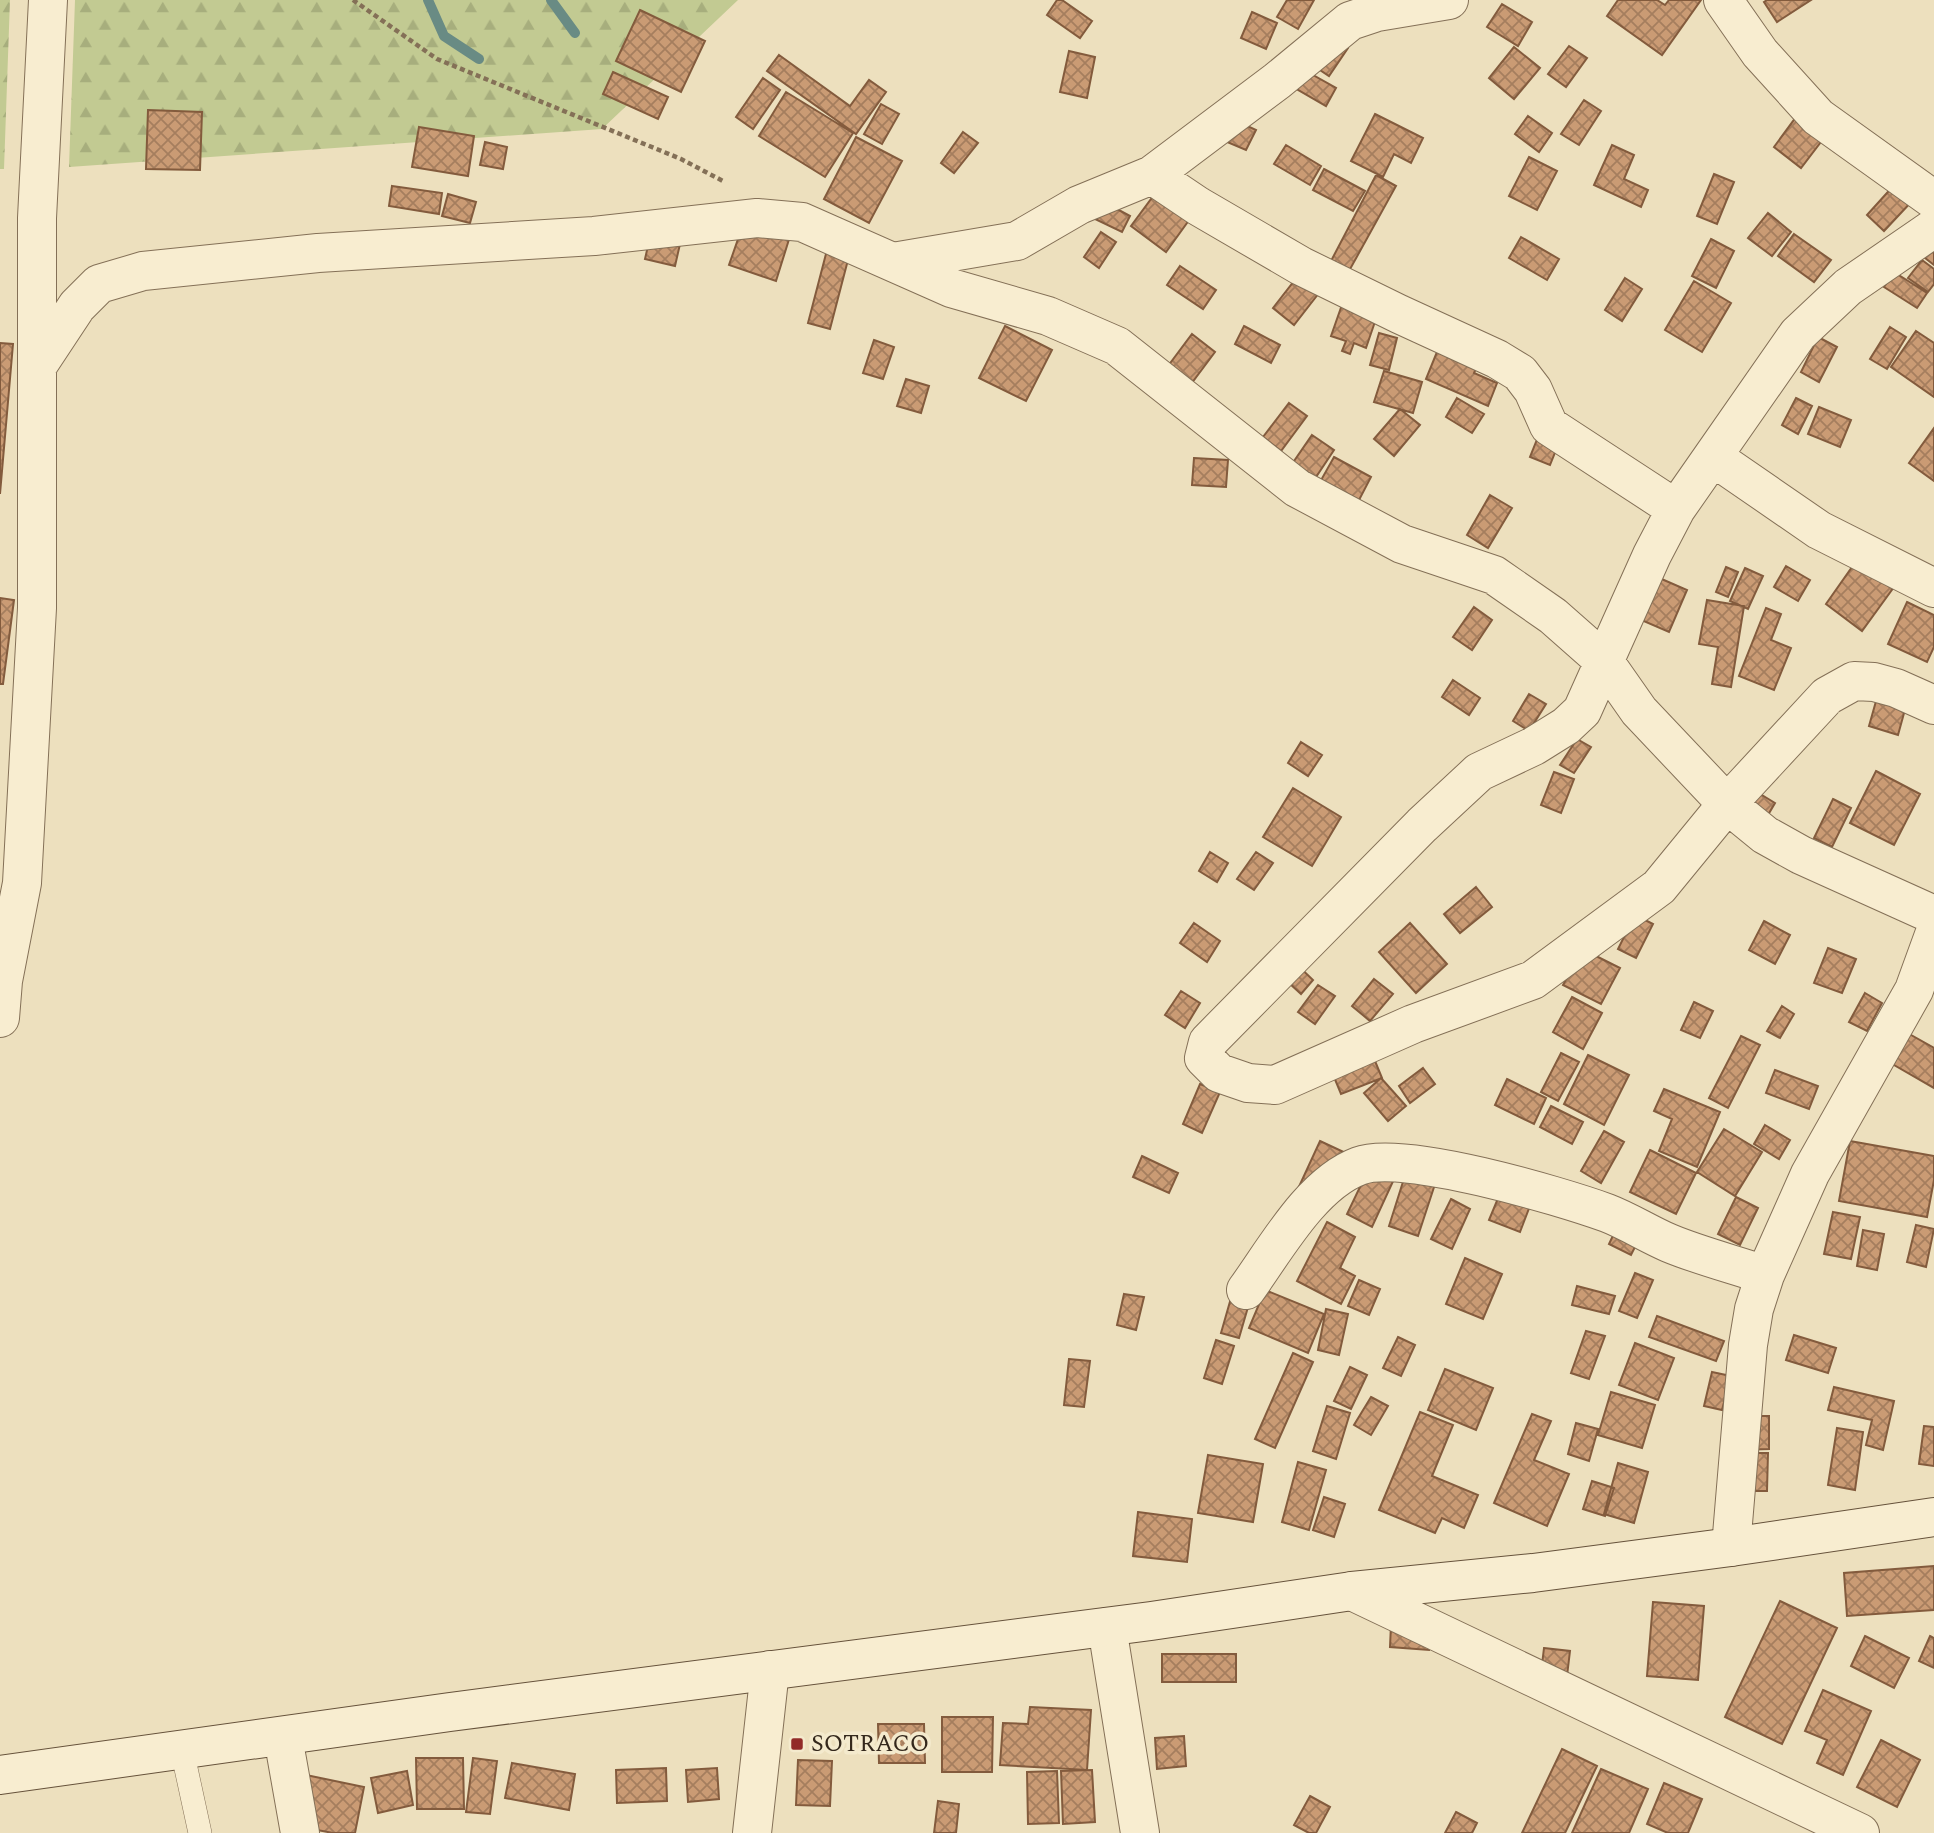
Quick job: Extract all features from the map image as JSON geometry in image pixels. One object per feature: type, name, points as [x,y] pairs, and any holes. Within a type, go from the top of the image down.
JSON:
[{"type":"street","points":[[1,993],[22,883],[14,808],[37,608],[37,218],[48,0]]},
{"type":"street","points":[[893,262],[1017,242],[1079,205],[1152,175],[1350,22],[1377,12],[1449,0]]},
{"type":"street","points":[[1723,0],[1760,53],[1818,117],[1934,200]]},
{"type":"street","points":[[1152,175],[1198,206],[1301,266],[1487,354],[1520,373],[1533,390],[1549,426],[1676,509]]},
{"type":"street","points":[[37,365],[77,306],[99,284],[143,271],[317,253],[594,236],[757,218],[802,222],[951,288],[1048,316],[1116,346],[1297,488],[1402,544],[1494,575],[1553,616],[1604,661],[1639,711],[1727,804],[1765,835],[1801,855],[1934,915]]},
{"type":"street","points":[[1934,228],[1848,287],[1798,334],[1676,509],[1652,555],[1582,711],[1566,726],[1534,746],[1479,772],[1403,844],[1218,1031],[1208,1042],[1204,1058],[1219,1073],[1248,1083],[1275,1085],[1413,1024],[1533,980],[1659,887],[1727,804],[1827,696],[1854,681],[1874,682],[1896,688],[1934,705]]},
{"type":"street","points":[[1713,457],[1819,530],[1934,588]]},
{"type":"street","points":[[1731,1547],[1748,1345],[1754,1309],[1765,1275],[1810,1174],[1914,990],[1934,935]]},
{"type":"street","points":[[1246,1290],[1324,1187],[1359,1165],[1397,1161],[1476,1176],[1608,1213],[1671,1244],[1765,1275]]},
{"type":"street","points":[[0,1775],[450,1712],[1107,1627],[1352,1591],[1533,1573],[1934,1517]]},
{"type":"street","points":[[1352,1591],[1860,1833]]},
{"type":"street","points":[[1107,1627],[1140,1833]]},
{"type":"street","points":[[751,1833],[770,1670]]},
{"type":"street","points":[[283,1737],[300,1833]]},
{"type":"lane","points":[[182,1750],[200,1833]]},
{"type":"path","points":[[353,0],[437,59],[681,159],[729,184]]},
{"type":"green space","points":[[0,0],[10,0],[4,169],[0,169]]},
{"type":"green space","points":[[75,0],[738,0],[602,129],[69,167]]},
{"type":"building","points":[[1057,0],[1062,0],[1092,21],[1080,38],[1047,15]]},
{"type":"building","points":[[1287,0],[1314,0],[1298,29],[1277,17]]},
{"type":"building","points":[[1618,0],[1657,0],[1665,5],[1669,0],[1701,0],[1662,55],[1607,16]]},
{"type":"building","points":[[1811,0],[1777,22],[1764,2]]},
{"type":"building","points":[[1502,4],[1532,22],[1518,46],[1487,27]]},
{"type":"building","points":[[640,10],[705,41],[681,92],[616,61]]},
{"type":"building","points":[[1252,12],[1277,23],[1266,49],[1241,38]]},
{"type":"building","points":[[1331,36],[1348,48],[1329,76],[1311,64]]},
{"type":"building","points":[[1569,46],[1587,58],[1566,87],[1548,74]]},
{"type":"building","points":[[1514,47],[1540,68],[1514,99],[1489,78]]},
{"type":"building","points":[[1069,51],[1095,57],[1087,98],[1060,92]]},
{"type":"building","points":[[779,55],[850,106],[869,80],[886,92],[856,134],[767,71]]},
{"type":"building","points":[[1297,66],[1336,88],[1326,106],[1288,84]]},
{"type":"building","points":[[613,72],[668,97],[658,119],[603,94]]},
{"type":"building","points":[[763,78],[780,90],[753,129],[736,117]]},
{"type":"building","points":[[786,92],[853,133],[825,177],[759,136]]},
{"type":"building","points":[[1584,100],[1601,111],[1579,145],[1561,134]]},
{"type":"building","points":[[881,104],[899,114],[882,144],[864,134]]},
{"type":"building","points":[[148,110],[202,112],[200,170],[146,169]]},
{"type":"building","points":[[1799,113],[1827,134],[1801,168],[1774,147]]},
{"type":"building","points":[[1375,114],[1423,138],[1411,163],[1394,154],[1383,177],[1351,161]]},
{"type":"building","points":[[1528,116],[1552,133],[1539,152],[1515,134]]},
{"type":"building","points":[[1230,118],[1256,130],[1246,150],[1220,139]]},
{"type":"building","points":[[419,127],[474,136],[468,176],[412,167]]},
{"type":"building","points":[[963,132],[978,143],[954,173],[941,163]]},
{"type":"building","points":[[856,137],[902,161],[869,223],[824,199]]},
{"type":"building","points":[[485,142],[507,147],[503,169],[480,165]]},
{"type":"building","points":[[1286,145],[1321,166],[1310,185],[1274,164]]},
{"type":"building","points":[[1612,145],[1634,155],[1624,179],[1648,190],[1641,207],[1594,185]]},
{"type":"building","points":[[1529,157],[1557,171],[1537,210],[1509,196]]},
{"type":"building","points":[[1324,169],[1365,191],[1353,211],[1313,190]]},
{"type":"building","points":[[1714,174],[1734,182],[1717,224],[1697,216]]},
{"type":"building","points":[[1376,175],[1396,186],[1349,271],[1331,261]]},
{"type":"building","points":[[1896,183],[1914,199],[1884,231],[1867,215]]},
{"type":"building","points":[[392,186],[442,193],[439,214],[389,206]]},
{"type":"building","points":[[1157,191],[1192,216],[1166,252],[1131,226]]},
{"type":"building","points":[[448,194],[476,202],[470,223],[442,216]]},
{"type":"building","points":[[1102,201],[1130,216],[1122,232],[1093,218]]},
{"type":"building","points":[[1768,213],[1791,232],[1772,256],[1748,238]]},
{"type":"building","points":[[745,219],[791,233],[776,281],[729,265]]},
{"type":"building","points":[[1101,232],[1116,242],[1099,268],[1084,257]]},
{"type":"building","points":[[1794,234],[1831,260],[1814,282],[1778,256]]},
{"type":"building","points":[[1934,235],[1934,265],[1920,254]]},
{"type":"building","points":[[650,237],[680,244],[675,266],[645,259]]},
{"type":"building","points":[[1521,237],[1559,259],[1547,280],[1509,258]]},
{"type":"building","points":[[1711,239],[1734,251],[1716,288],[1692,276]]},
{"type":"building","points":[[827,250],[849,256],[830,329],[808,323]]},
{"type":"building","points":[[1922,260],[1934,269],[1934,284],[1928,292],[1908,278]]},
{"type":"building","points":[[1180,266],[1216,290],[1203,309],[1167,285]]},
{"type":"building","points":[[1894,272],[1927,293],[1917,308],[1884,287]]},
{"type":"building","points":[[1298,276],[1319,293],[1294,325],[1273,308]]},
{"type":"building","points":[[1625,278],[1642,289],[1622,321],[1605,310]]},
{"type":"building","points":[[1694,281],[1731,303],[1702,352],[1665,330]]},
{"type":"building","points":[[1344,299],[1379,310],[1366,348],[1354,343],[1350,354],[1342,351],[1346,341],[1331,336]]},
{"type":"building","points":[[1005,326],[1052,350],[1026,401],[979,378]]},
{"type":"building","points":[[1244,326],[1280,345],[1271,363],[1235,344]]},
{"type":"building","points":[[1890,327],[1906,337],[1887,369],[1870,359]]},
{"type":"building","points":[[1916,331],[1934,343],[1934,397],[1891,367]]},
{"type":"building","points":[[1379,333],[1397,338],[1389,370],[1370,365]]},
{"type":"building","points":[[1192,334],[1215,352],[1191,384],[1168,366]]},
{"type":"building","points":[[1443,337],[1483,353],[1474,373],[1497,383],[1488,406],[1426,379]]},
{"type":"building","points":[[1818,337],[1837,347],[1819,382],[1801,372]]},
{"type":"building","points":[[874,340],[894,347],[883,379],[863,373]]},
{"type":"building","points":[[0,343],[13,344],[0,494]]},
{"type":"building","points":[[1384,371],[1422,382],[1413,413],[1374,402]]},
{"type":"building","points":[[906,379],[929,386],[921,413],[897,406]]},
{"type":"building","points":[[1457,398],[1484,414],[1472,433],[1446,417]]},
{"type":"building","points":[[1796,398],[1812,406],[1798,434],[1782,425]]},
{"type":"building","points":[[1289,403],[1307,416],[1281,451],[1263,437]]},
{"type":"building","points":[[1819,407],[1851,420],[1840,447],[1808,434]]},
{"type":"building","points":[[1400,409],[1420,425],[1394,456],[1374,439]]},
{"type":"building","points":[[1542,427],[1562,435],[1550,465],[1530,457]]},
{"type":"building","points":[[1934,428],[1934,481],[1909,463]]},
{"type":"building","points":[[1312,435],[1334,450],[1314,480],[1292,464]]},
{"type":"building","points":[[1334,457],[1371,477],[1358,502],[1320,482]]},
{"type":"building","points":[[1194,458],[1228,460],[1226,487],[1192,485]]},
{"type":"building","points":[[1490,495],[1512,508],[1488,548],[1467,535]]},
{"type":"building","points":[[1857,560],[1894,587],[1862,631],[1826,604]]},
{"type":"building","points":[[1786,566],[1810,580],[1798,601],[1774,587]]},
{"type":"building","points":[[1726,567],[1738,572],[1728,597],[1716,592]]},
{"type":"building","points":[[1745,568],[1763,576],[1748,609],[1730,601]]},
{"type":"building","points":[[1657,577],[1687,590],[1669,632],[1639,619]]},
{"type":"building","points":[[0,598],[14,600],[3,684],[0,684]]},
{"type":"building","points":[[1707,600],[1744,606],[1731,687],[1712,684],[1718,647],[1699,644]]},
{"type":"building","points":[[1907,602],[1934,615],[1934,647],[1927,662],[1888,644]]},
{"type":"building","points":[[1474,607],[1492,620],[1472,650],[1453,637]]},
{"type":"building","points":[[1766,608],[1781,614],[1771,640],[1791,648],[1774,690],[1739,676]]},
{"type":"building","points":[[1453,680],[1480,698],[1469,715],[1442,697]]},
{"type":"building","points":[[1880,687],[1909,695],[1898,735],[1869,726]]},
{"type":"building","points":[[1529,694],[1546,704],[1529,731],[1513,721]]},
{"type":"building","points":[[1577,739],[1591,747],[1574,773],[1560,765]]},
{"type":"building","points":[[1301,742],[1322,755],[1308,776],[1288,763]]},
{"type":"building","points":[[1876,771],[1920,794],[1894,845],[1850,823]]},
{"type":"building","points":[[1554,772],[1574,779],[1561,813],[1541,805]]},
{"type":"building","points":[[1739,781],[1775,803],[1765,820]]},
{"type":"building","points":[[1293,788],[1341,817],[1312,866],[1263,837]]},
{"type":"building","points":[[1833,799],[1851,808],[1832,847],[1814,838]]},
{"type":"building","points":[[1210,852],[1228,863],[1217,882],[1199,871]]},
{"type":"building","points":[[1256,852],[1273,863],[1254,890],[1237,879]]},
{"type":"building","points":[[1476,887],[1492,907],[1460,933],[1444,914]]},
{"type":"building","points":[[1635,915],[1653,924],[1636,958],[1618,949]]},
{"type":"building","points":[[1764,921],[1790,935],[1775,964],[1749,950]]},
{"type":"building","points":[[1194,923],[1220,941],[1207,962],[1180,943]]},
{"type":"building","points":[[1410,923],[1447,964],[1416,993],[1379,952]]},
{"type":"building","points":[[1828,948],[1856,959],[1842,993],[1814,983]]},
{"type":"building","points":[[1582,949],[1620,968],[1601,1004],[1563,985]]},
{"type":"building","points":[[1290,958],[1313,980],[1301,994],[1278,973]]},
{"type":"building","points":[[1374,979],[1393,994],[1370,1021],[1352,1006]]},
{"type":"building","points":[[1318,985],[1335,996],[1315,1024],[1298,1012]]},
{"type":"building","points":[[1181,991],[1200,1003],[1185,1028],[1165,1015]]},
{"type":"building","points":[[1865,993],[1882,1003],[1867,1031],[1849,1022]]},
{"type":"building","points":[[1572,997],[1602,1013],[1583,1049],[1553,1032]]},
{"type":"building","points":[[1694,1002],[1713,1011],[1700,1038],[1681,1030]]},
{"type":"building","points":[[1782,1006],[1794,1014],[1780,1038],[1767,1031]]},
{"type":"building","points":[[1904,1031],[1934,1048],[1934,1088],[1887,1061]]},
{"type":"building","points":[[1741,1036],[1760,1045],[1728,1108],[1709,1098]]},
{"type":"building","points":[[1368,1044],[1382,1078],[1341,1094],[1327,1060]]},
{"type":"building","points":[[1561,1053],[1579,1062],[1558,1101],[1541,1092]]},
{"type":"building","points":[[1588,1055],[1629,1075],[1604,1125],[1564,1104]]},
{"type":"building","points":[[1423,1068],[1435,1084],[1410,1103],[1399,1086]]},
{"type":"building","points":[[1775,1070],[1818,1086],[1809,1109],[1766,1093]]},
{"type":"building","points":[[1381,1078],[1406,1106],[1388,1121],[1364,1093]]},
{"type":"building","points":[[1507,1079],[1546,1098],[1534,1124],[1495,1105]]},
{"type":"building","points":[[1200,1084],[1220,1092],[1202,1133],[1183,1124]]},
{"type":"building","points":[[1664,1089],[1720,1112],[1697,1167],[1659,1151],[1672,1119],[1654,1111]]},
{"type":"building","points":[[1551,1106],[1583,1122],[1572,1144],[1540,1127]]},
{"type":"building","points":[[1765,1125],[1790,1140],[1779,1159],[1754,1144]]},
{"type":"building","points":[[1724,1129],[1762,1152],[1735,1196],[1697,1172]]},
{"type":"building","points":[[1604,1131],[1624,1142],[1601,1183],[1581,1171]]},
{"type":"building","points":[[1320,1141],[1348,1154],[1291,1204]]},
{"type":"building","points":[[1850,1141],[1934,1156],[1934,1180],[1927,1217],[1839,1201]]},
{"type":"building","points":[[1650,1150],[1696,1173],[1676,1214],[1630,1192]]},
{"type":"building","points":[[1142,1156],[1178,1173],[1169,1193],[1133,1177]]},
{"type":"building","points":[[1370,1166],[1395,1177],[1372,1227],[1347,1214]]},
{"type":"building","points":[[1408,1166],[1438,1175],[1418,1236],[1389,1226]]},
{"type":"building","points":[[1506,1179],[1536,1190],[1520,1232],[1489,1220]]},
{"type":"building","points":[[1736,1197],[1758,1208],[1740,1245],[1718,1234]]},
{"type":"building","points":[[1451,1199],[1470,1209],[1452,1249],[1431,1239]]},
{"type":"building","points":[[1833,1212],[1860,1217],[1851,1259],[1824,1254]]},
{"type":"building","points":[[1327,1222],[1355,1237],[1340,1268],[1355,1276],[1341,1304],[1297,1281]]},
{"type":"building","points":[[1619,1223],[1641,1235],[1631,1255],[1609,1244]]},
{"type":"building","points":[[1916,1225],[1934,1229],[1926,1267],[1907,1262]]},
{"type":"building","points":[[1863,1230],[1884,1234],[1877,1270],[1857,1266]]},
{"type":"building","points":[[1465,1258],[1502,1274],[1483,1319],[1446,1304]]},
{"type":"building","points":[[1635,1273],[1653,1280],[1637,1318],[1619,1311]]},
{"type":"building","points":[[1359,1280],[1380,1289],[1369,1315],[1348,1306]]},
{"type":"building","points":[[1235,1284],[1253,1290],[1239,1338],[1221,1333]]},
{"type":"building","points":[[1577,1286],[1615,1296],[1609,1314],[1572,1305]]},
{"type":"building","points":[[1265,1290],[1324,1314],[1308,1353],[1249,1328]]},
{"type":"building","points":[[1124,1294],[1144,1297],[1136,1330],[1117,1325]]},
{"type":"building","points":[[1326,1309],[1348,1314],[1339,1355],[1318,1350]]},
{"type":"building","points":[[1657,1316],[1724,1341],[1716,1361],[1649,1337]]},
{"type":"building","points":[[1586,1331],[1605,1336],[1589,1379],[1571,1373]]},
{"type":"building","points":[[1794,1335],[1836,1348],[1828,1373],[1786,1360]]},
{"type":"building","points":[[1398,1337],[1415,1345],[1401,1376],[1383,1368]]},
{"type":"building","points":[[1216,1340],[1234,1346],[1222,1384],[1204,1378]]},
{"type":"building","points":[[1635,1343],[1674,1358],[1658,1400],[1619,1385]]},
{"type":"building","points":[[1293,1353],[1313,1362],[1275,1448],[1255,1439]]},
{"type":"building","points":[[1069,1359],[1090,1361],[1084,1407],[1064,1405]]},
{"type":"building","points":[[1350,1367],[1367,1375],[1351,1409],[1334,1401]]},
{"type":"building","points":[[1445,1369],[1493,1388],[1476,1430],[1428,1410]]},
{"type":"building","points":[[1712,1372],[1731,1376],[1722,1410],[1704,1406]]},
{"type":"building","points":[[1834,1387],[1894,1401],[1883,1450],[1866,1445],[1872,1420],[1828,1410]]},
{"type":"building","points":[[1611,1392],[1655,1405],[1642,1448],[1598,1435]]},
{"type":"building","points":[[1371,1397],[1388,1406],[1371,1435],[1354,1425]]},
{"type":"building","points":[[1327,1406],[1350,1413],[1336,1459],[1313,1451]]},
{"type":"building","points":[[1420,1412],[1453,1425],[1432,1476],[1478,1495],[1464,1528],[1442,1518],[1435,1533],[1379,1510]]},
{"type":"building","points":[[1532,1414],[1551,1421],[1534,1460],[1569,1474],[1547,1526],[1494,1503]]},
{"type":"building","points":[[1737,1416],[1769,1416],[1769,1449],[1738,1450]]},
{"type":"building","points":[[1576,1423],[1598,1429],[1589,1461],[1568,1454]]},
{"type":"building","points":[[1924,1426],[1934,1427],[1934,1466],[1919,1464]]},
{"type":"building","points":[[1837,1428],[1863,1432],[1855,1490],[1828,1485]]},
{"type":"building","points":[[1744,1453],[1768,1453],[1767,1491],[1743,1491]]},
{"type":"building","points":[[1208,1455],[1263,1464],[1253,1522],[1198,1513]]},
{"type":"building","points":[[1298,1462],[1326,1470],[1309,1530],[1282,1522]]},
{"type":"building","points":[[1618,1463],[1648,1472],[1634,1523],[1604,1514]]},
{"type":"building","points":[[1592,1481],[1614,1488],[1605,1516],[1583,1509]]},
{"type":"building","points":[[1324,1497],[1345,1504],[1334,1537],[1313,1530]]},
{"type":"building","points":[[1138,1512],[1192,1519],[1187,1562],[1133,1556]]},
{"type":"building","points":[[1934,1566],[1934,1610],[1847,1616],[1844,1573]]},
{"type":"building","points":[[1780,1601],[1837,1628],[1782,1744],[1725,1717]]},
{"type":"building","points":[[1653,1602],[1704,1606],[1698,1680],[1647,1676]]},
{"type":"building","points":[[1391,1624],[1430,1626],[1429,1650],[1390,1647]]},
{"type":"building","points":[[1865,1636],[1909,1658],[1894,1688],[1851,1666]]},
{"type":"building","points":[[1930,1636],[1934,1638],[1934,1668],[1919,1661]]},
{"type":"building","points":[[1544,1648],[1570,1651],[1567,1676],[1541,1673]]},
{"type":"building","points":[[1162,1654],[1236,1654],[1236,1682],[1162,1682]]},
{"type":"building","points":[[1823,1690],[1871,1711],[1843,1775],[1817,1763],[1827,1740],[1805,1731]]},
{"type":"building","points":[[1030,1707],[1091,1710],[1087,1770],[1000,1765],[1003,1723],[1028,1724]]},
{"type":"building","points":[[942,1717],[993,1717],[992,1772],[942,1772]]},
{"type":"building","points":[[878,1724],[924,1724],[925,1763],[879,1763]]},
{"type":"building","points":[[1184,1736],[1186,1766],[1157,1769],[1155,1738]]},
{"type":"building","points":[[1881,1740],[1920,1760],[1897,1807],[1857,1787]]},
{"type":"building","points":[[1562,1749],[1597,1766],[1565,1833],[1522,1833]]},
{"type":"building","points":[[416,1758],[463,1758],[464,1809],[417,1809]]},
{"type":"building","points":[[473,1758],[497,1761],[490,1814],[466,1812]]},
{"type":"building","points":[[798,1760],[832,1761],[830,1806],[796,1805]]},
{"type":"building","points":[[512,1763],[575,1774],[569,1810],[505,1798]]},
{"type":"building","points":[[666,1768],[667,1801],[617,1803],[616,1770]]},
{"type":"building","points":[[717,1768],[719,1799],[688,1802],[686,1770]]},
{"type":"building","points":[[1601,1769],[1648,1789],[1629,1833],[1572,1833]]},
{"type":"building","points":[[1092,1770],[1095,1822],[1063,1824],[1061,1771]]},
{"type":"building","points":[[407,1771],[413,1805],[378,1813],[371,1778]]},
{"type":"building","points":[[1057,1771],[1059,1823],[1028,1824],[1027,1772]]},
{"type":"building","points":[[306,1775],[364,1787],[355,1833],[333,1833],[296,1826]]},
{"type":"building","points":[[1664,1783],[1702,1799],[1688,1833],[1668,1833],[1647,1824]]},
{"type":"building","points":[[1310,1796],[1330,1807],[1316,1833],[1309,1833],[1294,1825]]},
{"type":"building","points":[[938,1801],[959,1804],[956,1833],[934,1833]]},
{"type":"building","points":[[1456,1812],[1477,1823],[1472,1833],[1445,1833]]},
{"type":"waterway","points":[[428,0],[444,36],[479,59]]},
{"type":"waterway","points":[[551,0],[575,33]]},
{"type":"place","name":"SOTRACO","points":[[797,1744]]}]
